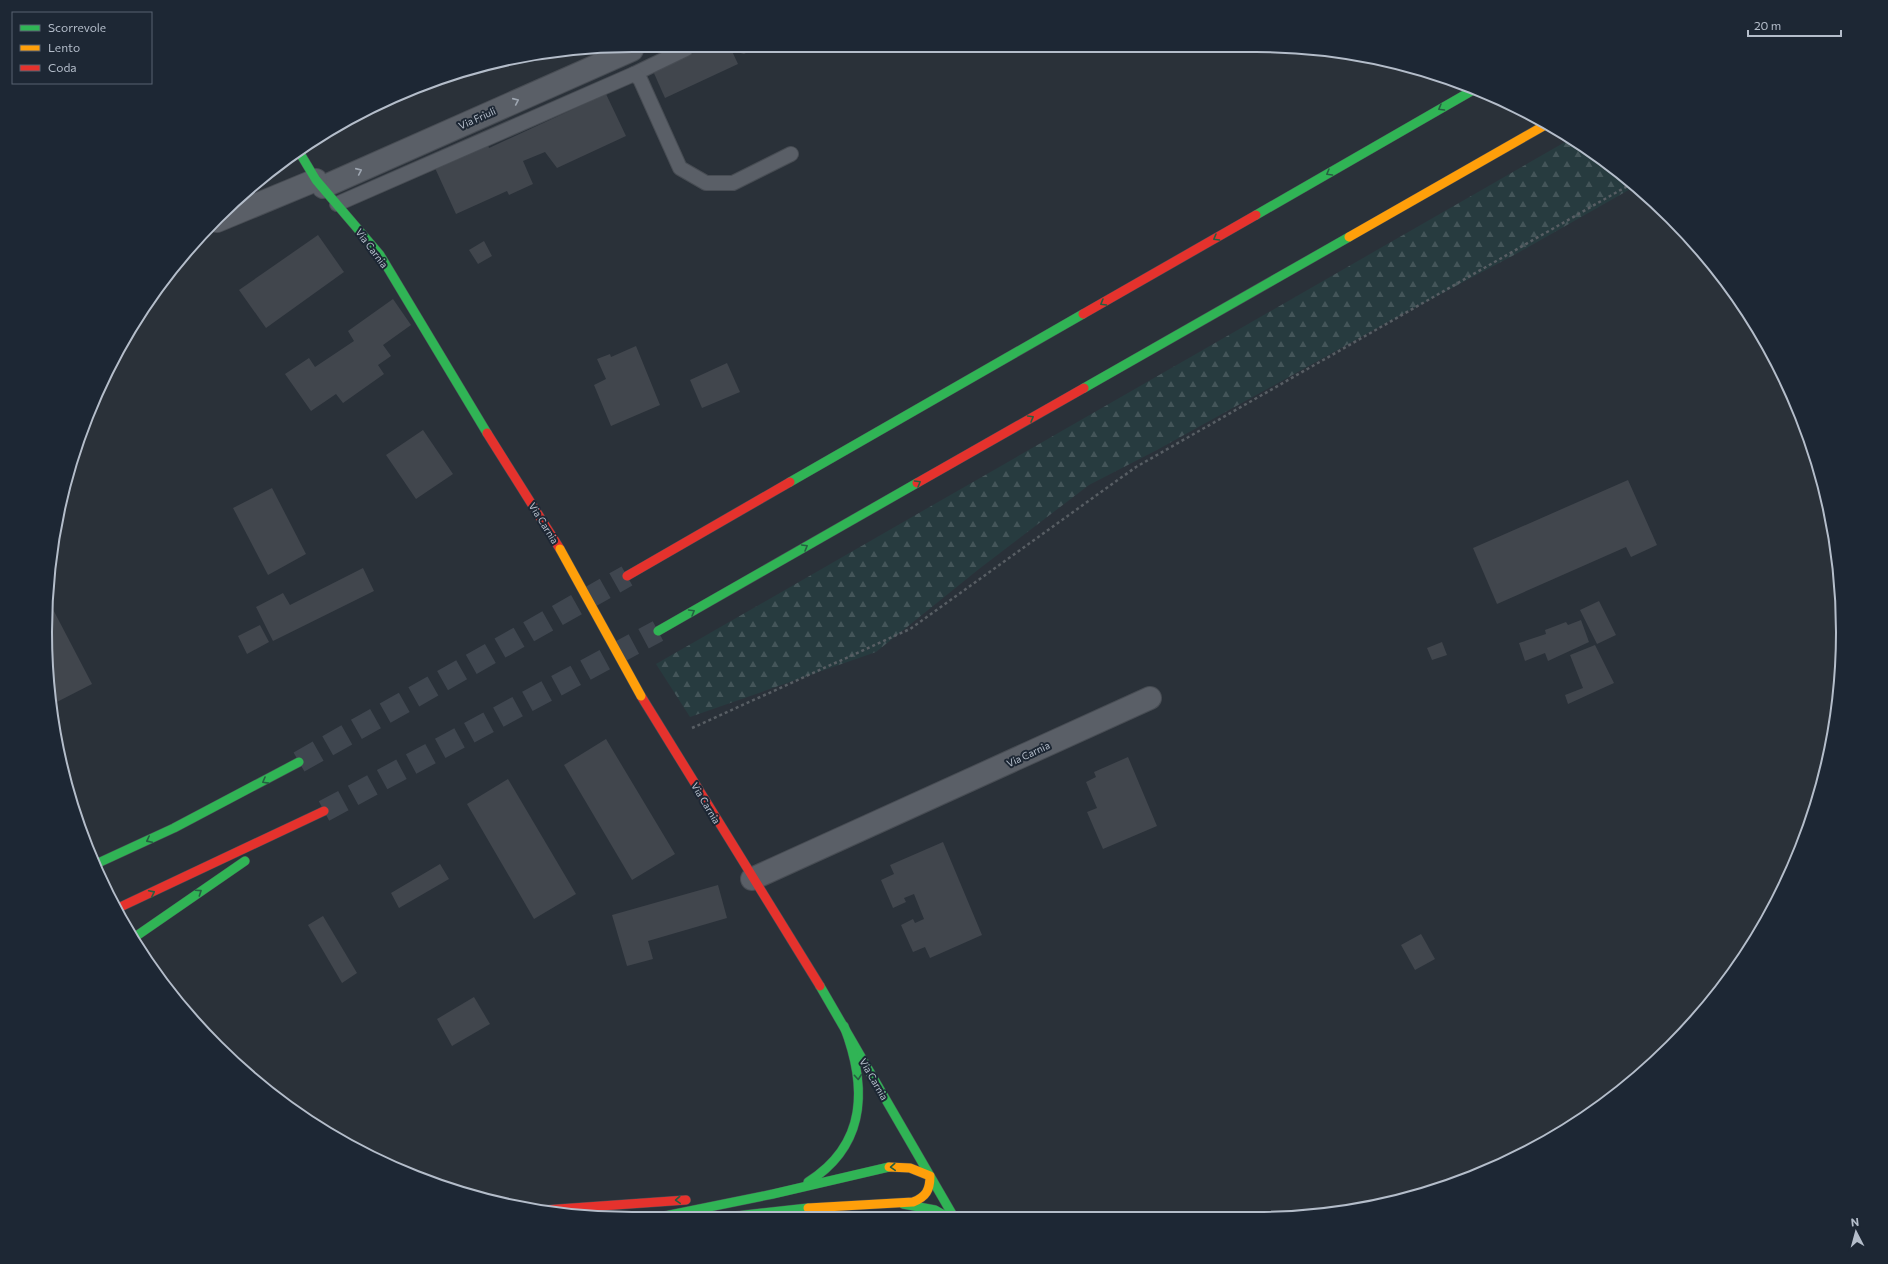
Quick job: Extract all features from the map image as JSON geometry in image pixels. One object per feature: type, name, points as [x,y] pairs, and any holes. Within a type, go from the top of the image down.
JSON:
[{"type":"main road","points":[[627,576],[1469,93]]},
{"type":"main road","points":[[658,631],[1541,127]]},
{"type":"main road","name":"Via Carnia","points":[[302,156],[320,184],[380,255],[448,370],[560,549],[641,696],[752,879],[844,1026],[951,1212]]},
{"type":"main road","points":[[100,862],[128,851],[226,802],[299,762]]},
{"type":"main road","points":[[121,906],[324,811]]},
{"type":"main road","points":[[138,935],[311,816]]},
{"type":"main road","points":[[147,941],[178,906]]},
{"type":"main road","points":[[793,1189],[823,1173],[832,1164],[849,1138],[855,1122],[859,1090],[858,1074],[855,1055],[844,1026]]},
{"type":"main road","points":[[684,1212],[773,1194],[888,1167],[910,1168],[930,1176],[931,1185],[928,1193],[921,1199],[913,1202],[900,1204],[827,1206],[769,1212]]},
{"type":"main road","points":[[568,1208],[773,1194]]},
{"type":"main road","points":[[900,1204],[923,1207],[940,1212]]},
{"type":"main road","points":[[774,1212],[778,1211]]},
{"type":"street","name":"Via Friuli","points":[[320,184],[627,52]]},
{"type":"street","points":[[227,217],[320,184]]},
{"type":"street","name":"Via Carnia","points":[[752,879],[1150,698]]},
{"type":"lane","points":[[337,204],[634,74],[680,52]]},
{"type":"lane","points":[[634,74],[640,79],[680,168],[706,183],[733,183],[791,154]]},
{"type":"path","points":[[667,740],[910,629],[1136,467],[1627,187]]},
{"type":"green space","points":[[1565,142],[1609,172],[1630,189],[1516,254],[1390,321],[1157,450],[1089,485],[979,569],[876,652],[690,717],[656,664]]},
{"type":"building","points":[[695,52],[732,52],[738,64],[665,98],[653,71]]},
{"type":"building","points":[[737,52],[748,52],[744,54]]},
{"type":"building","points":[[606,94],[626,136],[557,168],[545,152],[523,161],[533,184],[509,195],[507,191],[456,214],[435,168],[488,145],[489,148]]},
{"type":"building","points":[[318,235],[344,272],[266,328],[239,290]]},
{"type":"building","points":[[484,241],[492,256],[478,264],[469,250]]},
{"type":"building","points":[[393,299],[411,325],[383,345],[391,356],[378,365],[384,374],[343,403],[336,394],[311,411],[285,374],[309,358],[315,367],[354,341],[348,331]]},
{"type":"building","points":[[636,346],[660,405],[611,426],[594,385],[606,379],[597,359],[610,354],[611,357]]},
{"type":"building","points":[[727,363],[740,392],[702,408],[690,380]]},
{"type":"building","points":[[423,430],[453,474],[416,499],[386,455]]},
{"type":"building","points":[[1628,480],[1657,545],[1631,557],[1626,547],[1497,604],[1473,548]]},
{"type":"building","points":[[272,488],[306,554],[268,575],[233,508]]},
{"type":"building","points":[[363,568],[374,591],[273,641],[256,607],[283,593],[290,605]]},
{"type":"building","points":[[1599,601],[1616,635],[1597,644],[1580,610]]},
{"type":"building","points":[[53,609],[92,684],[56,702],[53,670]]},
{"type":"building","points":[[1581,620],[1589,642],[1548,661],[1545,653],[1525,661],[1519,643],[1546,634],[1545,630],[1566,622],[1568,625]]},
{"type":"building","points":[[260,625],[269,642],[247,654],[238,636]]},
{"type":"building","points":[[1442,642],[1447,655],[1432,660],[1427,648]]},
{"type":"building","points":[[1595,645],[1614,683],[1568,704],[1565,695],[1583,688],[1570,655]]},
{"type":"building","points":[[606,739],[675,854],[632,880],[564,765]]},
{"type":"building","points":[[1128,757],[1157,826],[1103,849],[1087,812],[1097,808],[1086,782],[1096,777],[1094,772]]},
{"type":"building","points":[[508,779],[576,894],[534,919],[467,804]]},
{"type":"building","points":[[943,842],[982,935],[930,958],[925,947],[913,952],[901,925],[913,919],[915,923],[924,919],[914,894],[904,898],[906,902],[893,908],[881,880],[894,874],[890,865]]},
{"type":"building","points":[[440,864],[449,879],[399,908],[391,893]]},
{"type":"building","points":[[718,885],[727,918],[648,941],[653,959],[627,966],[612,915]]},
{"type":"building","points":[[323,916],[357,973],[342,983],[308,925]]},
{"type":"building","points":[[1421,934],[1435,959],[1415,970],[1401,945]]},
{"type":"building","points":[[474,997],[490,1024],[452,1046],[437,1019]]},
{"type":"tunnel","points":[[299,762],[627,576]]},
{"type":"tunnel","points":[[324,811],[658,631]]},
{"type":"traffic: fast","points":[[1256,215],[1469,93]]},
{"type":"traffic: fast","points":[[302,156],[316,180],[380,255],[487,433]]},
{"type":"traffic: fast","points":[[1084,388],[1349,237]]},
{"type":"traffic: fast","points":[[790,482],[1083,314]]},
{"type":"traffic: fast","points":[[658,631],[917,483]]},
{"type":"traffic: fast","points":[[100,862],[174,828],[299,762]]},
{"type":"traffic: fast","points":[[138,935],[245,861]]},
{"type":"traffic: fast","points":[[820,986],[951,1212]]},
{"type":"traffic: fast","points":[[808,1182],[828,1167],[842,1150],[852,1132],[857,1112],[859,1092],[857,1070],[852,1048],[844,1026]]},
{"type":"traffic: fast","points":[[684,1212],[773,1194],[889,1167]]},
{"type":"traffic: fast","points":[[903,1204],[939,1212]]},
{"type":"traffic: fast","points":[[772,1212],[808,1208]]},
{"type":"traffic: slow","points":[[1349,237],[1541,127]]},
{"type":"traffic: slow","points":[[560,549],[641,696]]},
{"type":"traffic: slow","points":[[808,1208],[913,1202],[924,1195],[928,1189],[930,1176],[910,1168],[889,1167]]},
{"type":"traffic: jam","points":[[1083,314],[1256,215]]},
{"type":"traffic: jam","points":[[917,483],[1084,388]]},
{"type":"traffic: jam","points":[[487,433],[560,549]]},
{"type":"traffic: jam","points":[[627,576],[790,482]]},
{"type":"traffic: jam","points":[[641,696],[820,986]]},
{"type":"traffic: jam","points":[[121,906],[324,811]]},
{"type":"traffic: jam","points":[[568,1208],[686,1200]]}]
